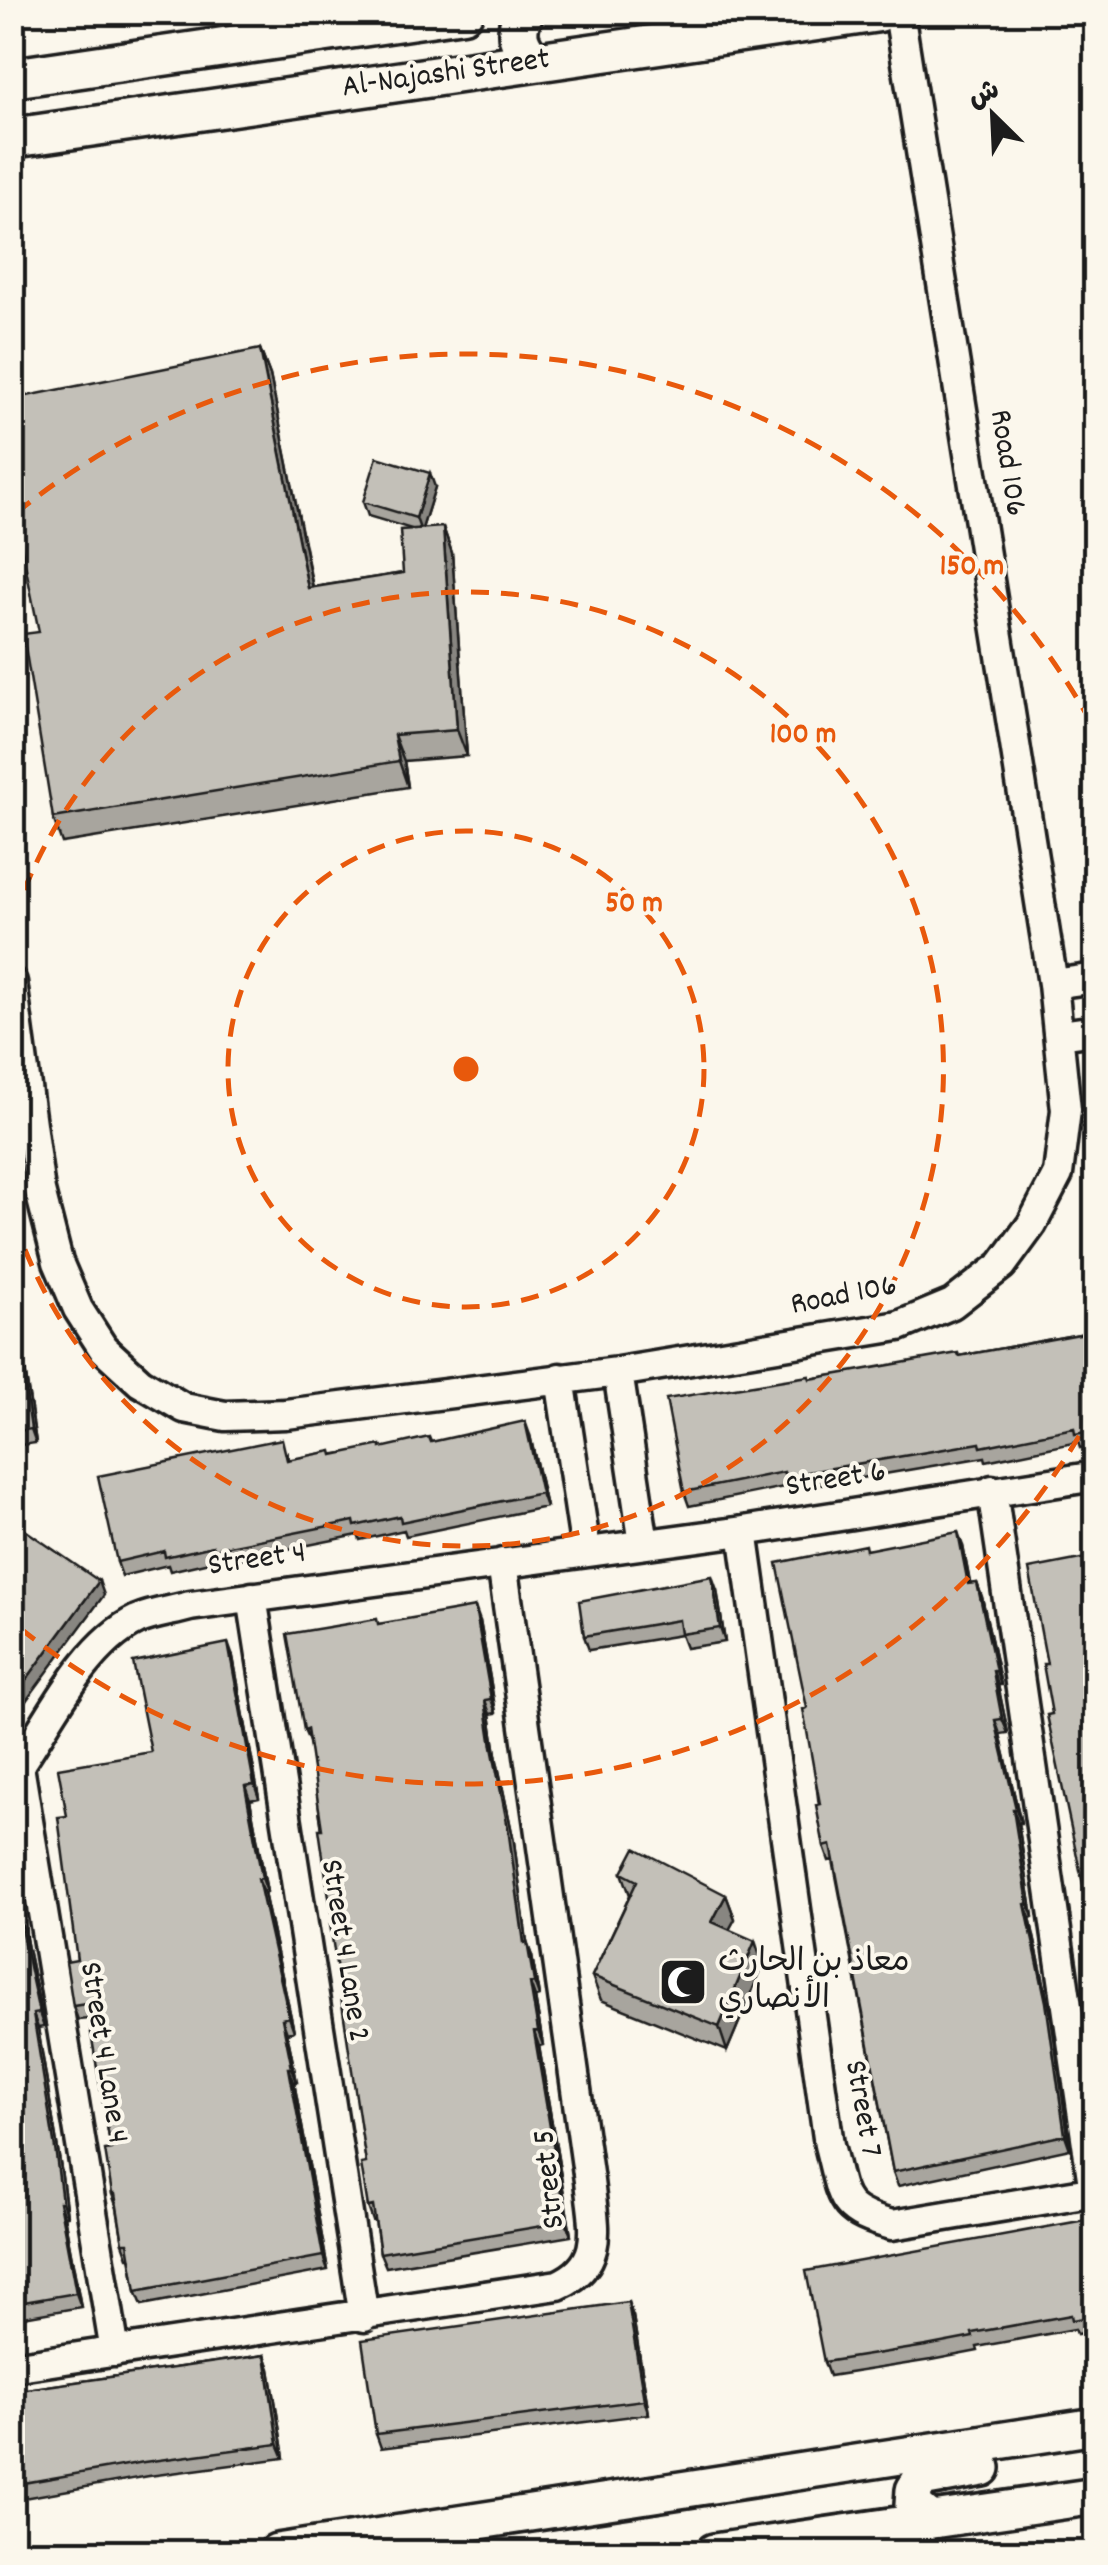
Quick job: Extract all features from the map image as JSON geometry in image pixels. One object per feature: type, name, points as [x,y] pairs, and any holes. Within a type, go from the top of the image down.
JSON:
[{"type":"main road","name":"Al-Najashi Street","points":[[12,78],[463,12]]},
{"type":"main road","points":[[524,12],[517,29],[518,39],[534,62]]},
{"type":"main road","name":"Al-Najashi Street","points":[[12,138],[880,12]]},
{"type":"main road","points":[[416,19],[426,27],[436,48],[430,77]]},
{"type":"street","name":"Road 106","points":[[12,982],[26,1193],[78,1309],[103,1348],[140,1382],[184,1408],[225,1416],[286,1414],[618,1372],[899,1326],[952,1304],[1002,1265],[1032,1224],[1058,1174],[1066,1110],[1060,1035],[898,12]]},
{"type":"street","points":[[1053,984],[1096,978]]},
{"type":"street","points":[[1060,1035],[1096,1030]]},
{"type":"street","points":[[618,1372],[644,1544]]},
{"type":"street","points":[[560,1378],[586,1551]]},
{"type":"street","name":"Street 6","points":[[586,1551],[743,1532],[1096,1476]]},
{"type":"street","points":[[992,1490],[1095,2192]]},
{"type":"street","name":"Street 7","points":[[743,1532],[829,2145],[844,2200],[861,2217],[892,2225],[1095,2192]]},
{"type":"street","name":"Street 4","points":[[16,1770],[87,1662],[138,1620],[190,1606],[586,1551]]},
{"type":"street","name":"Street 5","points":[[12,2368],[558,2285],[578,2276],[588,2264],[595,2233],[502,1563]]},
{"type":"street","name":"Street 4 Lane 2","points":[[252,1597],[364,2316]]},
{"type":"street","name":"Street 4 Lane 4","points":[[16,1770],[115,2352]]},
{"type":"street","points":[[277,2552],[1096,2426]]},
{"type":"street","points":[[930,2519],[913,2504],[914,2490],[922,2480],[1096,2445]]},
{"type":"street","points":[[714,2552],[1096,2496]]},
{"type":"building","points":[[260,349],[308,588],[403,573],[400,530],[443,527],[457,730],[394,735],[399,761],[53,818],[23,634],[39,632],[12,500],[12,399]]},
{"type":"building","points":[[377,457],[430,473],[416,518],[363,502]]},
{"type":"building","points":[[12,1302],[31,1429],[12,1432]]},
{"type":"building","points":[[1096,1331],[1096,1430],[1075,1434],[1074,1428],[981,1447],[980,1443],[785,1476],[784,1472],[684,1492],[666,1399],[958,1353],[959,1356]]},
{"type":"building","points":[[525,1421],[541,1493],[401,1522],[400,1516],[355,1526],[354,1521],[214,1549],[213,1546],[165,1557],[164,1551],[117,1562],[98,1476],[282,1439],[287,1460],[332,1451],[333,1455],[381,1448],[429,1437],[431,1442]]},
{"type":"building","points":[[12,1521],[99,1581],[12,1699]]},
{"type":"building","points":[[958,1532],[968,1584],[977,1583],[996,1671],[1002,1719],[995,1720],[1016,1809],[1028,1903],[1025,1904],[1046,2002],[1065,2135],[893,2172],[831,1845],[824,1847],[816,1805],[820,1804],[803,1709],[807,1708],[777,1563]]},
{"type":"building","points":[[1096,1556],[1096,1978],[1083,1904],[1087,1903],[1047,1715],[1052,1714],[1043,1664],[1047,1664],[1029,1569]]},
{"type":"building","points":[[712,1576],[720,1628],[681,1634],[679,1620],[584,1636],[579,1601]]},
{"type":"building","points":[[475,1607],[491,1699],[485,1700],[492,1747],[534,1982],[530,1983],[538,2031],[534,2032],[566,2222],[380,2253],[361,2164],[366,2163],[330,1924],[322,1829],[307,1729],[304,1730],[287,1634],[377,1619],[378,1624]]},
{"type":"building","points":[[228,1643],[254,1784],[245,1786],[262,1878],[258,1879],[289,2017],[282,2019],[323,2256],[136,2291],[128,2243],[123,2243],[112,2194],[105,2150],[111,2149],[86,2004],[73,2006],[66,1962],[77,1960],[58,1817],[67,1816],[58,1768],[151,1752],[133,1662]]},
{"type":"building","points":[[635,1848],[726,1895],[712,1922],[755,1941],[719,2027],[592,1976],[637,1881],[622,1873]]},
{"type":"building","points":[[18,1915],[39,2013],[33,2014],[76,2293],[12,2304],[12,1916]]},
{"type":"building","points":[[1096,2218],[1096,2316],[1072,2320],[1071,2315],[972,2333],[973,2337],[926,2346],[824,2362],[806,2271]]},
{"type":"building","points":[[628,2302],[644,2400],[376,2434],[362,2340]]},
{"type":"building","points":[[265,2355],[278,2444],[12,2485],[12,2391]]},
{"type":"place","name":"معاذ بن الحارث الأنصاري","points":[[683,1982]]}]
